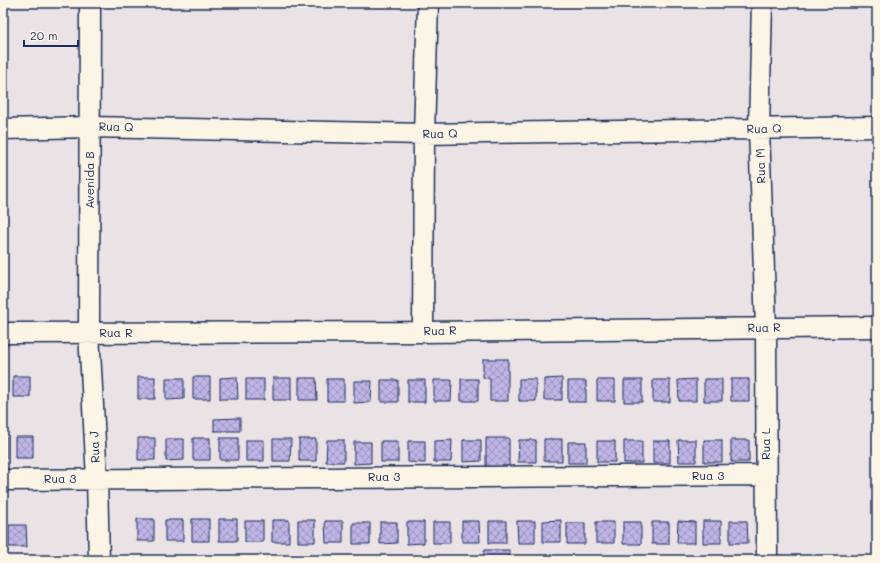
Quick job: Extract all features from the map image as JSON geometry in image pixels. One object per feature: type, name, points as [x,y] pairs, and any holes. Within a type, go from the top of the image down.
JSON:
[{"type":"street","name":"Avenida B","points":[[89,333],[90,3]]},
{"type":"street","points":[[424,332],[424,134],[428,3]]},
{"type":"street","name":"Rua M","points":[[762,3],[759,129],[766,328]]},
{"type":"street","name":"Rua Q","points":[[3,129],[90,127],[424,134],[877,127]]},
{"type":"street","name":"Rua R","points":[[3,333],[424,332],[877,327]]},
{"type":"street","name":"Rua L","points":[[766,328],[767,560]]},
{"type":"street","name":"Rua J","points":[[89,333],[100,560]]},
{"type":"street","name":"Rua 3","points":[[3,480],[766,475]]},
{"type":"building","points":[[483,359],[508,359],[508,401],[490,401],[490,379],[483,377]]},
{"type":"building","points":[[13,376],[30,376],[30,397],[13,397]]},
{"type":"building","points":[[138,377],[155,377],[155,399],[138,399]]},
{"type":"building","points":[[193,377],[210,377],[210,399],[193,399]]},
{"type":"building","points":[[237,377],[238,399],[220,399],[220,378]]},
{"type":"building","points":[[166,378],[184,378],[184,399],[166,400]]},
{"type":"building","points":[[273,378],[291,378],[291,400],[273,400]]},
{"type":"building","points":[[299,378],[316,378],[317,400],[299,400]]},
{"type":"building","points":[[562,378],[562,400],[544,400],[544,379]]},
{"type":"building","points":[[246,379],[264,379],[264,400],[246,400]]},
{"type":"building","points":[[327,379],[344,379],[344,401],[327,401]]},
{"type":"building","points":[[461,379],[478,379],[478,401],[461,401]]},
{"type":"building","points":[[519,379],[536,379],[536,401],[519,401]]},
{"type":"building","points":[[696,379],[696,401],[679,401],[678,380]]},
{"type":"building","points":[[704,379],[722,379],[722,401],[704,401]]},
{"type":"building","points":[[731,379],[749,379],[749,401],[731,401]]},
{"type":"building","points":[[381,380],[398,380],[398,402],[381,402]]},
{"type":"building","points":[[408,380],[425,380],[425,402],[408,402]]},
{"type":"building","points":[[434,380],[452,380],[451,401],[434,401]]},
{"type":"building","points":[[597,380],[615,380],[615,401],[597,401]]},
{"type":"building","points":[[624,380],[642,380],[642,402],[624,402]]},
{"type":"building","points":[[653,380],[670,380],[670,402],[653,402]]},
{"type":"building","points":[[354,381],[372,381],[371,402],[354,403]]},
{"type":"building","points":[[568,381],[586,381],[586,402],[568,402]]},
{"type":"building","points":[[240,418],[240,431],[214,431],[214,419]]},
{"type":"building","points":[[3,437],[6,437],[6,459],[3,459]]},
{"type":"building","points":[[15,437],[33,437],[33,458],[15,458]]},
{"type":"building","points":[[138,438],[155,438],[155,460],[138,460]]},
{"type":"building","points":[[193,438],[210,438],[210,460],[193,460]]},
{"type":"building","points":[[220,438],[238,438],[238,460],[220,460]]},
{"type":"building","points":[[486,438],[509,438],[509,467],[486,467]]},
{"type":"building","points":[[166,439],[184,439],[184,460],[166,461]]},
{"type":"building","points":[[273,439],[291,439],[290,461],[273,461]]},
{"type":"building","points":[[299,439],[316,439],[316,461],[299,461]]},
{"type":"building","points":[[544,439],[562,439],[562,461],[544,461]]},
{"type":"building","points":[[246,440],[264,440],[264,461],[246,461]]},
{"type":"building","points":[[327,440],[344,440],[344,462],[326,462]]},
{"type":"building","points":[[452,440],[451,462],[434,462],[434,441]]},
{"type":"building","points":[[463,440],[481,440],[481,461],[463,462]]},
{"type":"building","points":[[519,440],[536,440],[536,462],[518,462]]},
{"type":"building","points":[[678,440],[696,440],[696,462],[679,462]]},
{"type":"building","points":[[704,440],[722,440],[722,462],[704,462]]},
{"type":"building","points":[[731,440],[749,440],[749,462],[731,462]]},
{"type":"building","points":[[381,441],[398,441],[398,462],[381,462]]},
{"type":"building","points":[[408,441],[425,441],[425,463],[408,462]]},
{"type":"building","points":[[597,441],[615,441],[615,462],[597,462]]},
{"type":"building","points":[[624,441],[642,441],[642,463],[624,463]]},
{"type":"building","points":[[653,441],[670,441],[670,463],[653,463]]},
{"type":"building","points":[[354,442],[371,442],[371,463],[354,464]]},
{"type":"building","points":[[568,442],[586,442],[586,463],[568,463]]},
{"type":"building","points":[[137,519],[154,519],[154,541],[137,541]]},
{"type":"building","points":[[192,519],[209,519],[209,541],[192,541]]},
{"type":"building","points":[[219,519],[237,519],[237,541],[219,541]]},
{"type":"building","points":[[165,520],[183,520],[183,541],[165,541]]},
{"type":"building","points":[[272,520],[289,520],[289,542],[272,542]]},
{"type":"building","points":[[298,520],[315,520],[315,542],[298,542]]},
{"type":"building","points":[[561,520],[561,542],[543,542],[543,521]]},
{"type":"building","points":[[245,521],[263,521],[263,542],[245,542]]},
{"type":"building","points":[[325,521],[343,521],[343,543],[326,543]]},
{"type":"building","points":[[462,521],[479,521],[480,542],[462,542]]},
{"type":"building","points":[[489,521],[506,521],[506,543],[489,543]]},
{"type":"building","points":[[517,521],[535,521],[535,543],[518,543]]},
{"type":"building","points":[[678,521],[695,522],[695,543],[677,543]]},
{"type":"building","points":[[703,521],[721,521],[721,543],[703,543]]},
{"type":"building","points":[[730,521],[747,521],[748,543],[730,543]]},
{"type":"building","points":[[380,522],[397,522],[397,543],[380,544]]},
{"type":"building","points":[[407,522],[424,522],[424,543],[407,544]]},
{"type":"building","points":[[433,522],[450,522],[450,543],[433,543]]},
{"type":"building","points":[[596,522],[614,522],[614,543],[596,543]]},
{"type":"building","points":[[623,522],[641,522],[641,544],[623,544]]},
{"type":"building","points":[[652,522],[669,522],[669,544],[652,544]]},
{"type":"building","points":[[353,523],[370,523],[370,544],[353,544]]},
{"type":"building","points":[[567,523],[585,523],[585,544],[567,544]]},
{"type":"building","points":[[9,525],[26,525],[27,547],[9,547]]},
{"type":"building","points":[[484,550],[509,550],[510,560],[484,560]]}]
